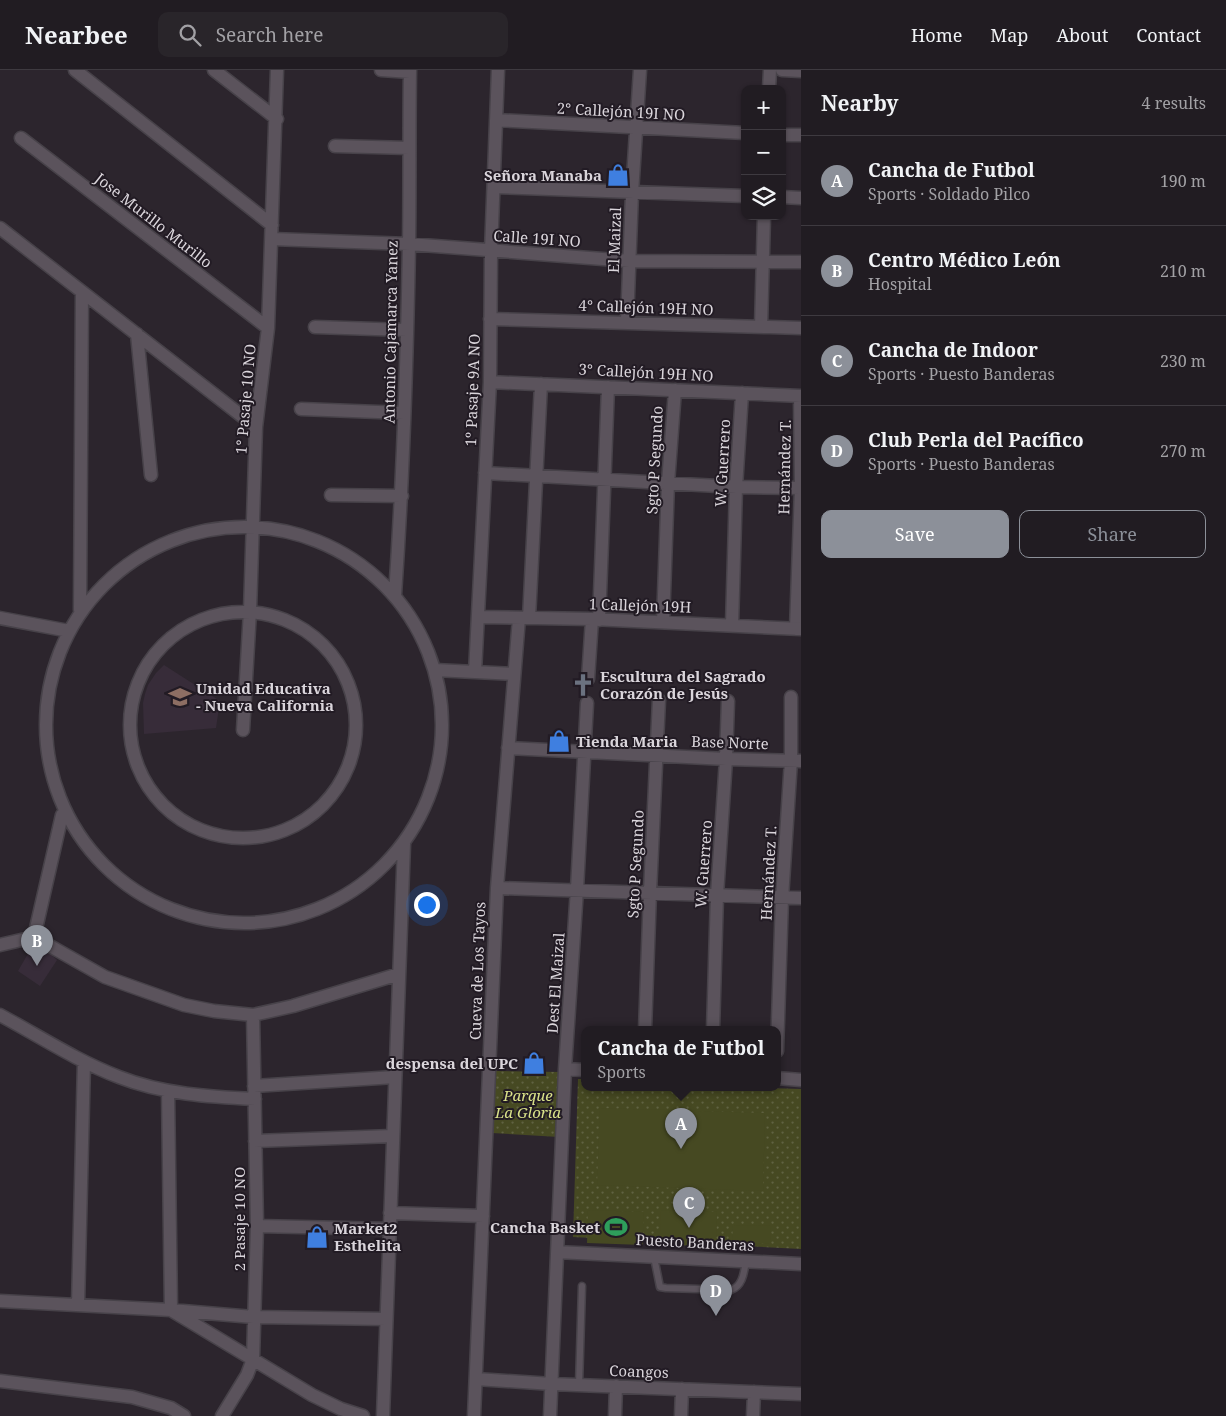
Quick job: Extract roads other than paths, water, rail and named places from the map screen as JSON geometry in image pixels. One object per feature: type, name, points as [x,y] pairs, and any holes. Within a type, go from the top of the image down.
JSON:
[{"type":"street","points":[[74,70],[272,225]]},
{"type":"street","points":[[214,70],[277,119]]},
{"type":"street","name":"1° Pasaje 10 NO","points":[[243,730],[250,612],[256,427],[268,328],[278,70]]},
{"type":"street","points":[[381,70],[410,71]]},
{"type":"street","name":"1º Pasaje 9A NO","points":[[475,672],[490,382],[491,251],[498,70]]},
{"type":"street","name":"El Maizal","points":[[627,322],[632,193],[640,70]]},
{"type":"street","points":[[769,85],[770,70]]},
{"type":"street","points":[[782,70],[801,71]]},
{"type":"street","name":"Antonio Cajamarca Yanez","points":[[395,595],[402,496],[409,244],[410,71]]},
{"type":"street","name":"2° Callejón 19I NO","points":[[496,120],[741,133]]},
{"type":"street","points":[[786,134],[801,135]]},
{"type":"street","name":"Jose Murillo Murillo","points":[[21,138],[268,328]]},
{"type":"street","points":[[335,146],[409,148]]},
{"type":"street","points":[[494,187],[741,196]]},
{"type":"street","points":[[786,197],[801,198]]},
{"type":"street","points":[[761,327],[764,220]]},
{"type":"street","points":[[0,228],[256,427]]},
{"type":"street","name":"Calle 19I NO","points":[[272,239],[409,244],[629,261],[801,262]]},
{"type":"street","points":[[80,610],[82,292]]},
{"type":"street","name":"4° Callejón 19H NO","points":[[490,319],[801,328]]},
{"type":"street","points":[[315,327],[406,330]]},
{"type":"street","points":[[137,334],[150,475]]},
{"type":"street","name":"3° Callejón 19H NO","points":[[490,382],[801,396]]},
{"type":"street","name":"Cueva de Los Tayos","points":[[474,1416],[497,888],[514,674],[524,618],[537,476],[542,384]]},
{"type":"street","points":[[588,679],[596,619],[605,480],[608,387]]},
{"type":"street","name":"Sgto P Segundo","points":[[664,622],[668,484],[674,390]]},
{"type":"street","name":"W. Guerrero","points":[[732,625],[736,487],[742,393]]},
{"type":"street","name":"Hernández T.","points":[[798,629],[801,396]]},
{"type":"street","points":[[301,409],[404,413]]},
{"type":"street","points":[[485,474],[668,484],[801,488]]},
{"type":"street","points":[[331,494],[402,496]]},
{"type":"street","points":[[252,525],[306,535],[354,559],[395,595],[419,631],[435,670],[443,715],[440,761],[426,804],[404,844],[362,885],[311,912],[254,924],[196,919],[142,898],[96,862],[62,814],[53,777],[50,732],[57,682],[69,632],[80,610],[124,563],[185,533],[252,525]]},
{"type":"street","points":[[250,612],[287,620],[319,640],[342,669],[356,704],[356,742],[345,777],[322,807],[291,828],[255,838],[217,836],[182,822],[154,797],[135,764],[128,728],[134,690],[142,674],[151,657],[178,631],[212,615],[250,612]]},
{"type":"street","name":"1 Callejón 19H","points":[[478,617],[596,619],[798,629]]},
{"type":"street","points":[[0,618],[69,632]]},
{"type":"street","points":[[435,670],[514,674]]},
{"type":"street","name":"Hernández T.","points":[[778,1026],[782,898],[796,761],[791,697]]},
{"type":"street","name":"Sgto P Segundo","points":[[645,1026],[659,700]]},
{"type":"street","name":"W. Guerrero","points":[[713,1026],[717,895],[728,701]]},
{"type":"street","name":"Dest El Maizal","points":[[550,1416],[565,1070],[587,703]]},
{"type":"street","name":"Base Norte","points":[[508,748],[585,753],[796,761]]},
{"type":"street","points":[[34,937],[62,814]]},
{"type":"street","points":[[383,1416],[404,844]]},
{"type":"street","points":[[497,888],[577,889],[801,898]]},
{"type":"street","points":[[0,945],[34,937],[105,977],[122,984],[184,1005],[214,1011],[253,1014],[293,1006],[399,974]]},
{"type":"street","points":[[0,1014],[84,1062],[120,1078],[168,1091],[212,1097],[395,1077]]},
{"type":"street","name":"2 Pasaje 10 NO","points":[[222,1416],[247,1375],[253,1359],[257,1226],[253,1014]]},
{"type":"street","points":[[78,1305],[84,1062]]},
{"type":"street","points":[[565,1070],[581,1070]]},
{"type":"street","points":[[781,1078],[801,1080]]},
{"type":"street","points":[[168,1091],[171,1310]]},
{"type":"street","points":[[255,1141],[393,1136]]},
{"type":"street","points":[[390,1213],[483,1216]]},
{"type":"street","points":[[257,1226],[390,1230]]},
{"type":"street","name":"Puesto Banderas","points":[[557,1252],[801,1264]]},
{"type":"street","points":[[0,1301],[171,1310],[253,1317],[386,1319]]},
{"type":"street","points":[[171,1310],[319,1398],[362,1416]]},
{"type":"street","name":"Coangos","points":[[476,1380],[801,1394]]},
{"type":"street","points":[[0,1381],[132,1397],[171,1408],[184,1416]]},
{"type":"street","points":[[615,1416],[616,1386]]},
{"type":"street","points":[[681,1416],[682,1389]]},
{"type":"street","points":[[753,1416],[754,1392]]},
{"type":"lane","points":[[654,1257],[658,1282],[660,1287],[666,1288],[736,1289],[740,1285],[746,1261]]},
{"type":"lane","points":[[579,1385],[582,1286]]},
{"type":"place","name":"Señora Manaba","points":[[618,175]]},
{"type":"place","name":"Escultura del Sagrado Corazón de Jesús","points":[[583,685]]},
{"type":"place","name":"Unidad Educativa - Nueva California","points":[[180,697]]},
{"type":"place","name":"Tienda Maria","points":[[559,741]]},
{"type":"place","name":"Centro Médico León","points":[[37,966]]},
{"type":"place","name":"despensa del UPC","points":[[534,1063]]},
{"type":"place","name":"Cancha de Futbol","points":[[681,1149]]},
{"type":"place","name":"Cancha Basket","points":[[616,1227]]},
{"type":"place","name":"Cancha de Indoor","points":[[689,1228]]},
{"type":"place","name":"Market2 Esthelita","points":[[317,1237]]},
{"type":"place","name":"Club Perla del Pacífico","points":[[716,1316]]},
{"type":"park label","name":"Parque La Gloria","points":[[528,1104]]}]
